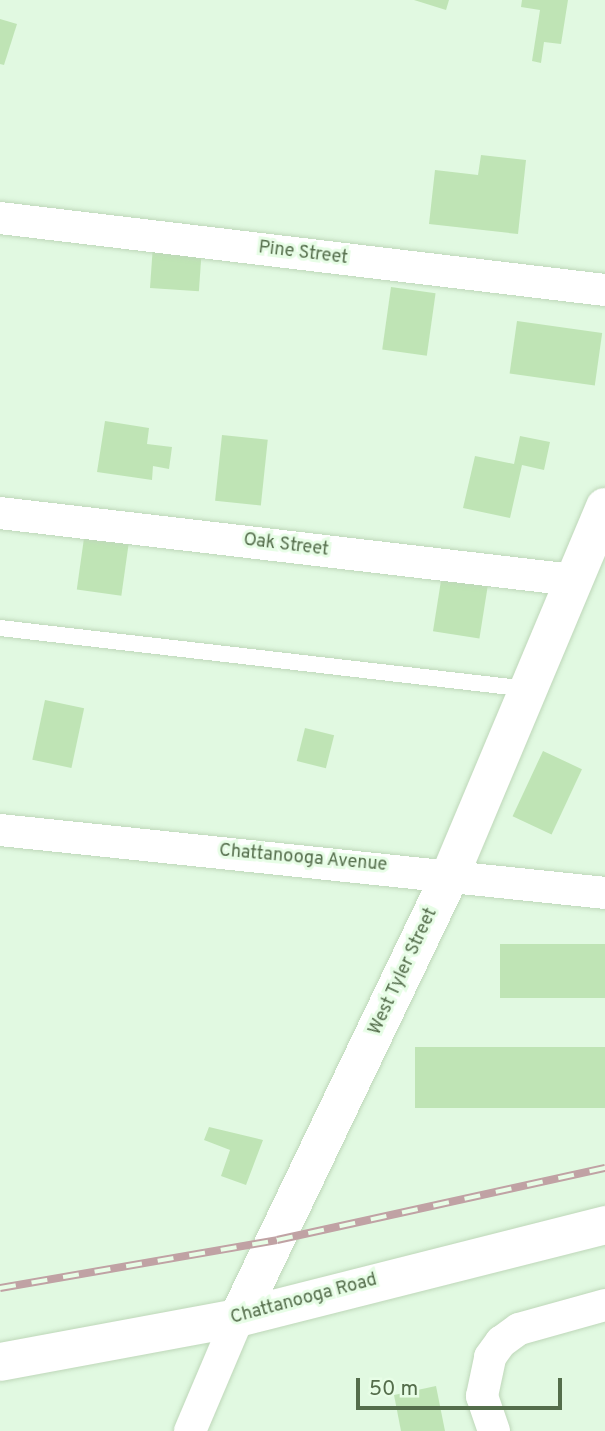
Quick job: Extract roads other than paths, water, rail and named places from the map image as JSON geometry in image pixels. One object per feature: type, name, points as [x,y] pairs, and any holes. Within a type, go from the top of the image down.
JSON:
[{"type":"street","name":"Pine Street","points":[[0,218],[605,290]]},
{"type":"street","name":"West Tyler Street","points":[[190,1431],[238,1318],[451,873],[605,507]]},
{"type":"street","name":"Oak Street","points":[[0,513],[573,580]]},
{"type":"street","name":"Chattanooga Avenue","points":[[0,830],[451,873],[605,893]]},
{"type":"street","name":"Chattanooga Road","points":[[0,1362],[238,1318],[605,1225]]},
{"type":"street","points":[[494,1431],[482,1396],[490,1357],[501,1342],[519,1329],[605,1305]]},
{"type":"lane","points":[[0,628],[528,689]]},
{"type":"railway","points":[[0,1288],[277,1240],[605,1168]]}]
